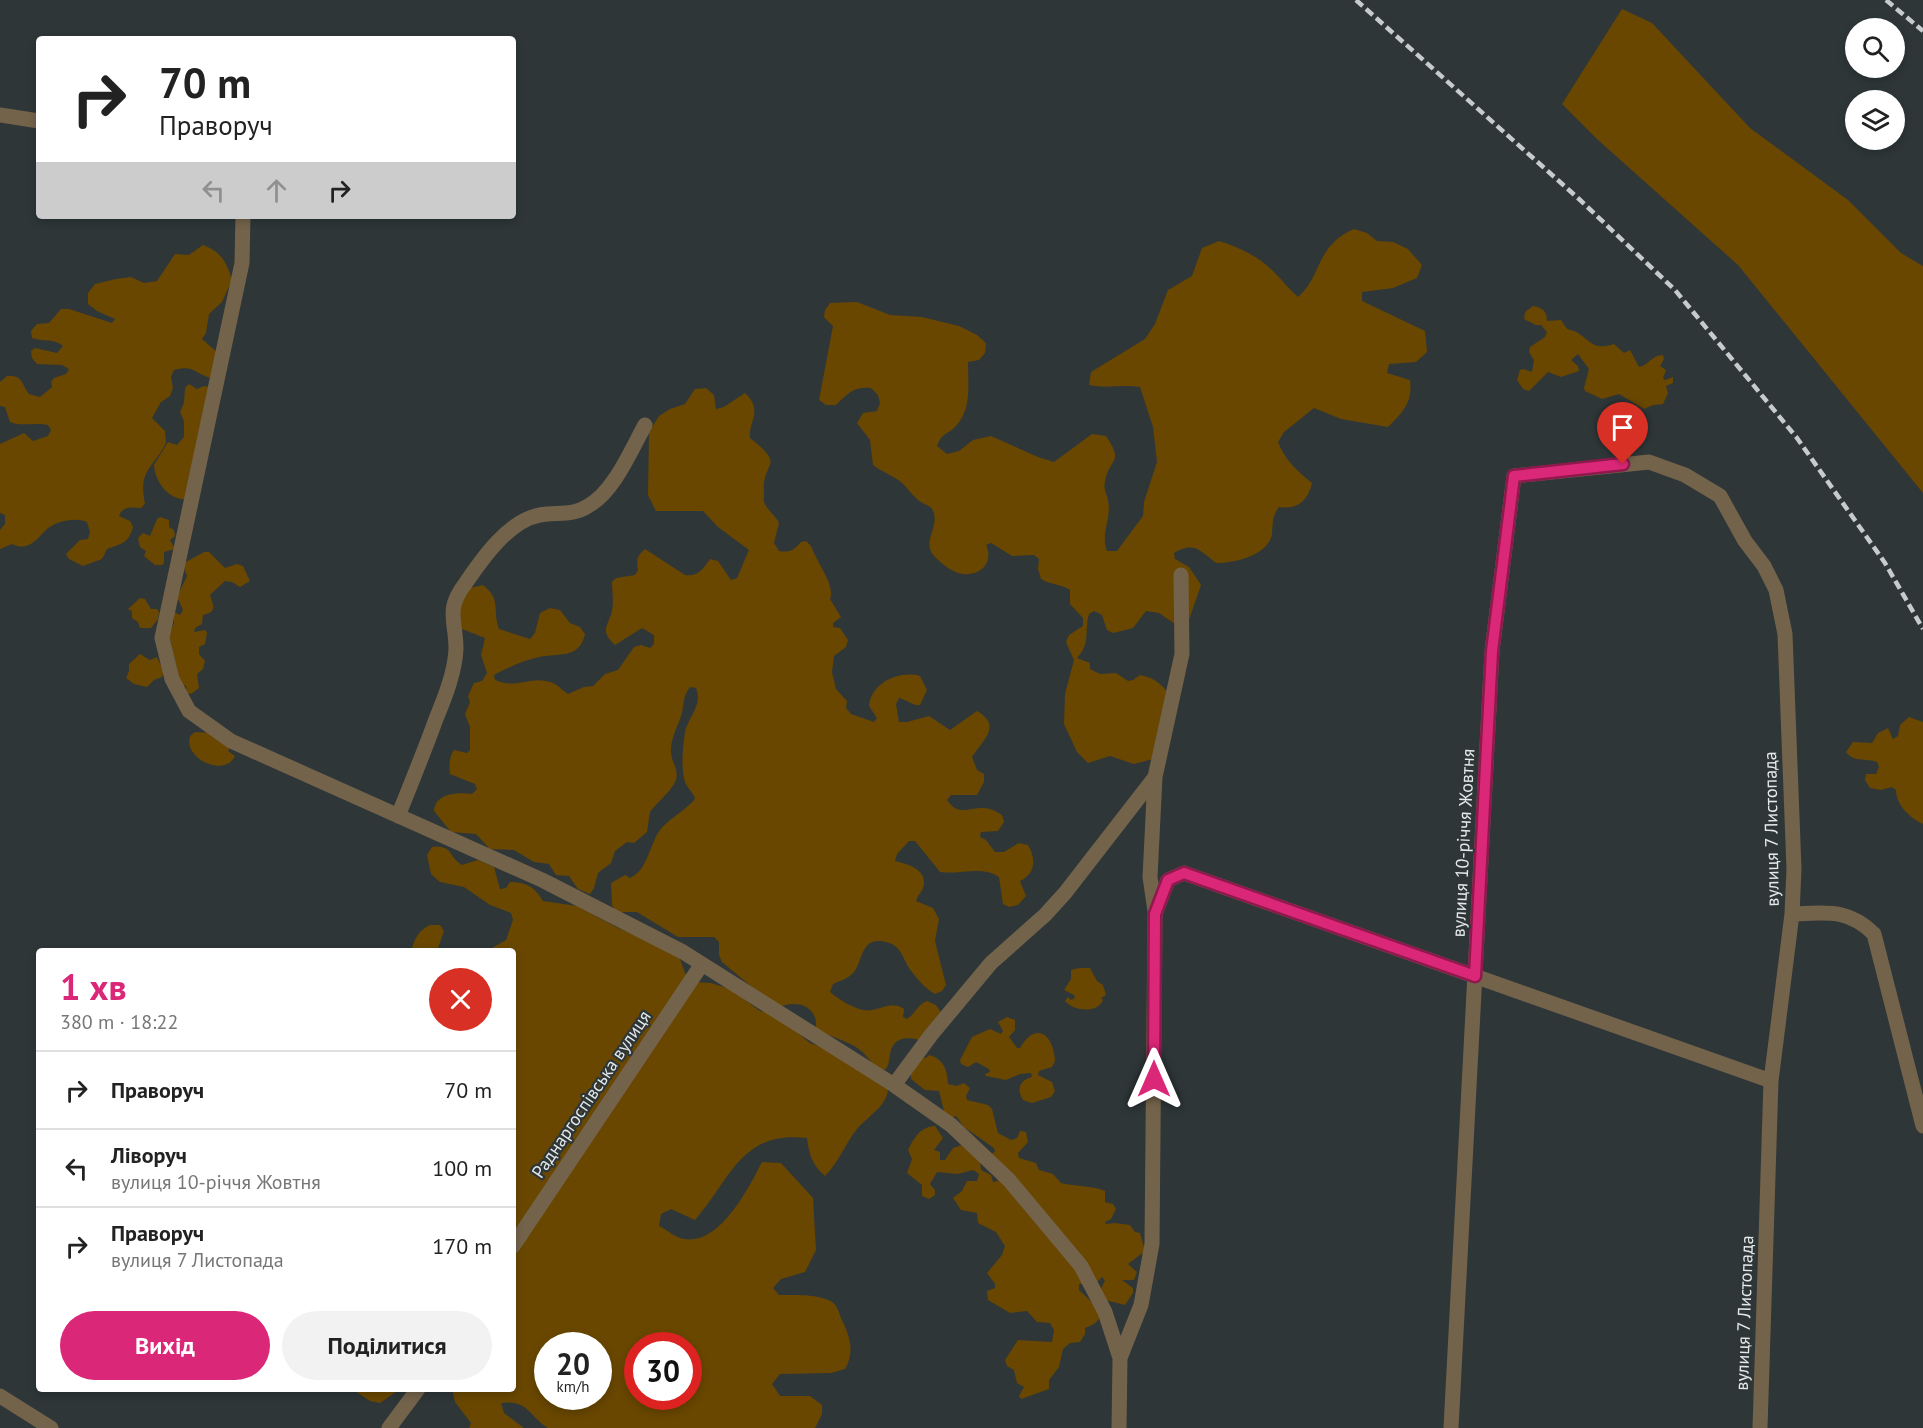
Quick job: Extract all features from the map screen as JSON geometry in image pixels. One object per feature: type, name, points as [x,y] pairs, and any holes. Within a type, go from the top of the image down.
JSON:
[{"type":"street","points":[[0,115],[36,121]]},
{"type":"street","points":[[243,219],[242,262],[162,638],[172,679],[189,711],[231,741],[542,880],[702,964],[894,1085],[951,1125],[1009,1180],[1081,1266],[1105,1312],[1120,1358],[1119,1428]]},
{"type":"street","points":[[398,816],[415,780],[446,694],[456,649],[451,613],[454,601],[463,586],[508,530],[537,515],[571,514],[590,506],[615,479],[645,425]]},
{"type":"street","name":"вулиця 7 Листопада","points":[[1514,476],[1649,462],[1685,475],[1719,496],[1745,541],[1764,566],[1776,591],[1785,634],[1794,868],[1792,914],[1771,1081],[1760,1428]]},
{"type":"street","name":"вулиця 10-річчя Жовтня","points":[[1451,1428],[1492,651],[1514,476]]},
{"type":"street","points":[[1120,1358],[1142,1305],[1152,1244],[1155,914],[1150,878],[1155,777],[1182,654],[1181,575]]},
{"type":"street","points":[[894,1085],[931,1035],[991,963],[1045,915],[1065,893],[1155,777]]},
{"type":"street","points":[[1155,914],[1168,880],[1184,873],[1771,1081]]},
{"type":"street","points":[[1792,914],[1837,913],[1861,921],[1874,934],[1923,1126]]},
{"type":"street","name":"Раднаргоспівська вулиця","points":[[516,1242],[702,964]]},
{"type":"street","points":[[390,1428],[416,1392]]},
{"type":"street","points":[[0,1396],[51,1428]]},
{"type":"shaded area","points":[[1622,9],[1652,23],[1750,128],[1848,200],[1901,253],[1923,266],[1923,493],[1738,265],[1598,140],[1562,104]]},
{"type":"shaded area","points":[[1354,229],[1367,233],[1377,241],[1393,242],[1408,249],[1422,265],[1417,278],[1393,288],[1362,292],[1362,301],[1425,331],[1427,352],[1416,362],[1389,364],[1387,373],[1410,380],[1410,395],[1406,406],[1388,427],[1341,419],[1314,408],[1284,432],[1278,442],[1292,465],[1312,483],[1308,495],[1301,503],[1291,507],[1279,507],[1274,517],[1269,542],[1249,557],[1232,562],[1216,563],[1197,549],[1181,549],[1174,553],[1175,559],[1189,567],[1201,585],[1189,620],[1175,624],[1159,613],[1146,611],[1133,628],[1113,633],[1107,630],[1102,615],[1094,611],[1089,614],[1086,642],[1077,658],[1090,663],[1090,669],[1100,674],[1116,673],[1128,681],[1140,675],[1151,678],[1174,700],[1153,759],[1134,764],[1110,756],[1088,763],[1077,752],[1064,724],[1065,694],[1074,660],[1066,642],[1069,635],[1083,626],[1083,618],[1070,604],[1070,590],[1041,579],[1038,569],[1039,559],[1034,555],[1012,556],[991,543],[986,545],[987,562],[975,573],[955,572],[935,557],[930,546],[935,520],[932,509],[918,500],[901,482],[873,465],[870,440],[857,423],[863,413],[877,411],[880,403],[878,395],[871,388],[860,388],[852,391],[836,405],[826,405],[819,400],[833,326],[824,317],[825,310],[830,303],[857,302],[890,315],[922,317],[959,326],[977,335],[986,343],[985,353],[979,360],[968,362],[968,396],[965,412],[956,426],[943,436],[937,446],[947,454],[959,451],[973,440],[991,436],[1054,462],[1092,434],[1106,436],[1115,456],[1105,485],[1109,514],[1105,544],[1107,551],[1117,551],[1143,516],[1144,502],[1157,462],[1153,427],[1140,387],[1089,385],[1091,372],[1145,339],[1155,324],[1168,290],[1192,276],[1202,248],[1219,241],[1242,249],[1268,267],[1298,297],[1312,279],[1332,244]]},
{"type":"shaded area","points":[[203,245],[222,258],[232,280],[222,302],[209,314],[206,333],[202,339],[218,353],[210,378],[189,369],[174,370],[171,377],[173,388],[170,396],[161,402],[152,418],[165,431],[166,443],[145,476],[143,492],[145,504],[141,508],[125,509],[119,516],[130,521],[133,527],[127,540],[107,549],[102,559],[83,566],[69,559],[66,554],[80,540],[88,539],[90,532],[87,522],[72,520],[51,526],[27,546],[12,544],[0,549],[0,530],[5,524],[5,515],[0,513],[0,444],[24,433],[33,441],[48,436],[51,430],[48,425],[10,422],[5,407],[0,406],[0,382],[7,376],[19,378],[29,394],[40,397],[52,387],[51,382],[54,378],[66,374],[69,369],[62,365],[37,364],[32,358],[31,351],[35,348],[57,353],[63,346],[56,342],[32,338],[31,331],[37,324],[49,323],[61,309],[69,309],[112,323],[115,319],[88,304],[88,293],[95,284],[131,277],[144,283],[157,281],[175,254],[189,255]]},
{"type":"shaded area","points":[[1533,306],[1544,310],[1547,321],[1561,320],[1567,329],[1580,334],[1594,344],[1605,346],[1614,344],[1624,353],[1630,350],[1639,367],[1663,355],[1664,359],[1660,366],[1666,370],[1663,378],[1665,380],[1673,377],[1673,383],[1666,386],[1668,393],[1663,404],[1644,409],[1619,394],[1602,399],[1585,391],[1589,369],[1578,354],[1571,360],[1578,366],[1579,371],[1561,377],[1548,372],[1529,391],[1523,389],[1517,380],[1520,370],[1532,372],[1534,360],[1529,352],[1530,347],[1545,337],[1547,332],[1541,325],[1524,319],[1525,312]]},
{"type":"shaded area","points":[[189,384],[197,389],[204,386],[210,387],[188,481],[187,499],[180,499],[169,494],[160,484],[154,465],[168,442],[177,445],[184,437],[184,421],[180,412],[184,403],[185,388]]},
{"type":"shaded area","points":[[706,388],[714,395],[716,409],[724,407],[745,393],[754,405],[750,438],[768,454],[770,460],[764,483],[764,503],[779,523],[774,543],[779,551],[783,552],[792,550],[801,542],[806,541],[811,546],[828,580],[830,599],[841,617],[833,623],[833,627],[840,628],[848,640],[846,647],[834,656],[832,672],[836,689],[847,701],[846,708],[851,714],[874,722],[877,718],[869,706],[875,691],[887,680],[912,675],[920,676],[927,690],[920,705],[899,698],[896,704],[899,722],[929,716],[950,730],[977,711],[985,717],[989,722],[988,734],[972,757],[977,770],[984,774],[984,782],[977,795],[951,795],[947,800],[959,810],[986,808],[1002,815],[1004,822],[998,831],[981,832],[980,837],[986,840],[995,852],[1004,852],[1019,843],[1028,845],[1032,855],[1032,870],[1020,881],[1026,896],[1018,905],[1009,907],[1003,904],[999,877],[992,873],[940,872],[915,841],[909,841],[897,854],[895,861],[916,869],[923,877],[923,888],[916,901],[933,908],[939,919],[935,941],[946,985],[942,991],[935,994],[914,975],[894,945],[874,941],[866,947],[853,973],[833,984],[830,992],[846,1003],[863,1010],[899,1006],[904,1009],[903,1017],[907,1019],[927,1001],[936,1005],[942,1014],[930,1043],[908,1038],[898,1041],[891,1050],[886,1069],[879,1068],[860,1050],[845,1041],[816,1028],[814,1015],[806,1007],[795,1004],[782,1006],[764,997],[722,962],[719,955],[719,942],[714,937],[678,937],[637,912],[616,912],[612,905],[611,883],[625,875],[630,878],[641,869],[660,830],[695,798],[685,781],[682,761],[685,732],[698,700],[696,688],[690,687],[686,693],[672,742],[671,753],[677,773],[674,784],[650,812],[647,832],[634,843],[627,842],[615,851],[611,863],[598,873],[590,894],[578,889],[569,876],[556,875],[549,864],[534,862],[514,850],[490,849],[476,834],[451,832],[434,811],[438,800],[443,797],[460,793],[472,794],[477,789],[475,784],[450,774],[450,758],[454,750],[467,753],[470,750],[470,727],[465,714],[470,702],[468,696],[474,683],[482,681],[487,673],[481,655],[485,638],[462,629],[456,611],[470,588],[483,585],[489,590],[495,601],[499,629],[530,639],[535,633],[540,613],[550,608],[560,610],[570,623],[580,627],[585,634],[579,648],[574,651],[533,658],[494,675],[495,680],[503,683],[545,681],[555,684],[568,694],[593,686],[605,674],[618,670],[634,647],[641,645],[650,648],[654,644],[654,635],[642,628],[615,645],[606,632],[613,608],[612,582],[616,578],[635,575],[638,570],[638,558],[645,549],[685,575],[697,573],[710,559],[718,561],[731,580],[737,578],[749,550],[718,527],[703,511],[656,511],[648,495],[649,432],[659,416],[685,404],[695,389]]},
{"type":"shaded area","points":[[160,517],[169,520],[169,527],[174,530],[175,536],[170,540],[175,549],[164,552],[164,563],[155,565],[144,556],[146,551],[140,547],[138,538],[143,533],[150,536]]},
{"type":"shaded area","points":[[204,552],[209,552],[225,568],[237,564],[243,566],[250,581],[240,587],[225,581],[210,595],[213,610],[203,615],[202,624],[195,628],[194,632],[205,630],[207,633],[205,644],[199,647],[199,654],[205,661],[203,669],[197,674],[199,688],[191,694],[187,693],[186,686],[181,685],[169,635],[174,623],[174,612],[180,615],[183,610],[177,597],[187,576],[184,563]]},
{"type":"shaded area","points":[[140,598],[145,599],[151,609],[157,609],[159,612],[158,619],[151,628],[140,628],[138,622],[132,618],[132,611],[128,609]]},
{"type":"shaded area","points":[[140,654],[150,660],[157,657],[160,664],[165,667],[162,677],[154,680],[147,687],[134,684],[126,678],[129,664]]},
{"type":"shaded area","points":[[1909,717],[1923,722],[1923,824],[1905,810],[1898,801],[1896,790],[1892,787],[1881,790],[1870,788],[1865,780],[1866,774],[1876,774],[1879,767],[1877,762],[1857,759],[1846,752],[1853,742],[1872,743],[1878,733],[1888,728],[1893,739],[1898,736],[1900,725]]},
{"type":"shaded area","points":[[195,732],[211,733],[230,748],[228,751],[235,756],[223,765],[206,763],[193,752],[190,744],[190,736]]},
{"type":"shaded area","points":[[432,847],[444,848],[462,865],[478,860],[494,867],[500,889],[506,888],[510,882],[525,884],[537,892],[543,901],[577,906],[618,928],[670,949],[680,959],[685,973],[694,982],[711,983],[730,989],[760,1011],[776,1015],[810,1043],[827,1049],[888,1089],[881,1106],[857,1129],[825,1176],[812,1159],[807,1138],[785,1138],[767,1142],[752,1150],[740,1161],[695,1220],[671,1209],[661,1214],[659,1226],[678,1237],[697,1239],[709,1233],[721,1224],[741,1200],[762,1162],[781,1163],[813,1198],[816,1250],[805,1272],[781,1279],[773,1288],[779,1295],[815,1296],[833,1303],[847,1332],[850,1357],[845,1369],[831,1373],[780,1374],[772,1384],[780,1396],[810,1396],[822,1405],[822,1414],[815,1428],[548,1428],[523,1406],[510,1402],[501,1403],[504,1413],[524,1428],[469,1428],[471,1423],[455,1402],[453,1392],[516,1392],[516,948],[492,948],[506,940],[513,920],[511,913],[490,905],[464,887],[440,882],[431,874],[427,855]]},
{"type":"shaded area","points":[[430,925],[440,925],[444,931],[438,948],[412,948],[423,930]]},
{"type":"shaded area","points":[[1090,968],[1097,981],[1103,985],[1106,995],[1101,998],[1103,1000],[1100,1004],[1091,1009],[1079,1009],[1065,1001],[1068,997],[1071,1000],[1075,998],[1074,995],[1064,990],[1071,979],[1071,970]]},
{"type":"shaded area","points":[[1007,1017],[1015,1020],[1015,1030],[1009,1037],[1017,1048],[1020,1048],[1026,1039],[1038,1033],[1048,1038],[1055,1061],[1052,1067],[1039,1071],[1038,1075],[1052,1082],[1055,1091],[1051,1097],[1032,1103],[1023,1100],[1020,1086],[1032,1077],[1031,1073],[1020,1074],[1006,1080],[986,1076],[985,1074],[990,1072],[989,1069],[976,1062],[968,1067],[961,1064],[960,1060],[972,1037],[990,1029],[1001,1034],[1003,1031],[998,1022]]},
{"type":"shaded area","points":[[929,1055],[938,1059],[944,1066],[948,1084],[957,1086],[964,1083],[970,1088],[966,1096],[967,1100],[988,1105],[992,1109],[998,1133],[1011,1140],[1017,1138],[1020,1131],[1026,1132],[1028,1142],[1018,1153],[1019,1158],[1036,1163],[1039,1170],[1053,1174],[1061,1183],[1105,1191],[1105,1202],[1113,1204],[1116,1209],[1111,1219],[1105,1222],[1106,1224],[1130,1225],[1135,1232],[1140,1233],[1145,1251],[1128,1264],[1137,1272],[1134,1280],[1122,1280],[1133,1288],[1133,1293],[1125,1305],[1105,1300],[1101,1289],[1105,1280],[1102,1277],[1096,1283],[1079,1284],[1079,1290],[1098,1310],[1098,1320],[1085,1328],[1085,1334],[1080,1342],[1070,1343],[1063,1349],[1059,1367],[1049,1380],[1049,1389],[1021,1399],[1019,1396],[1024,1387],[1017,1383],[1014,1370],[1007,1366],[1005,1360],[1018,1340],[1052,1342],[1054,1330],[1050,1323],[1037,1322],[1027,1311],[1010,1313],[988,1300],[987,1291],[995,1288],[995,1284],[987,1273],[1002,1255],[1005,1246],[996,1232],[978,1223],[977,1213],[961,1210],[953,1198],[962,1191],[967,1181],[977,1181],[979,1174],[973,1170],[958,1174],[937,1172],[930,1184],[935,1190],[935,1195],[929,1199],[922,1196],[922,1185],[907,1173],[912,1159],[908,1150],[913,1141],[925,1128],[935,1126],[943,1138],[934,1150],[940,1152],[940,1160],[945,1160],[953,1148],[962,1145],[980,1160],[981,1170],[991,1175],[993,1182],[1000,1178],[990,1154],[995,1152],[994,1148],[964,1127],[956,1116],[951,1118],[945,1115],[939,1091],[925,1090],[911,1079],[911,1074],[923,1057],[926,1058]]},
{"type":"shaded area","points":[[356,1392],[396,1392],[380,1403],[370,1401]]},
{"type":"railway","points":[[1356,0],[1579,199],[1675,290],[1797,438],[1885,563],[1923,629]]},
{"type":"railway","points":[[1886,0],[1923,31]]},
{"type":"route","points":[[1154,1079],[1155,914],[1168,880],[1184,873],[1475,976],[1492,651],[1514,476],[1623,464]]}]
